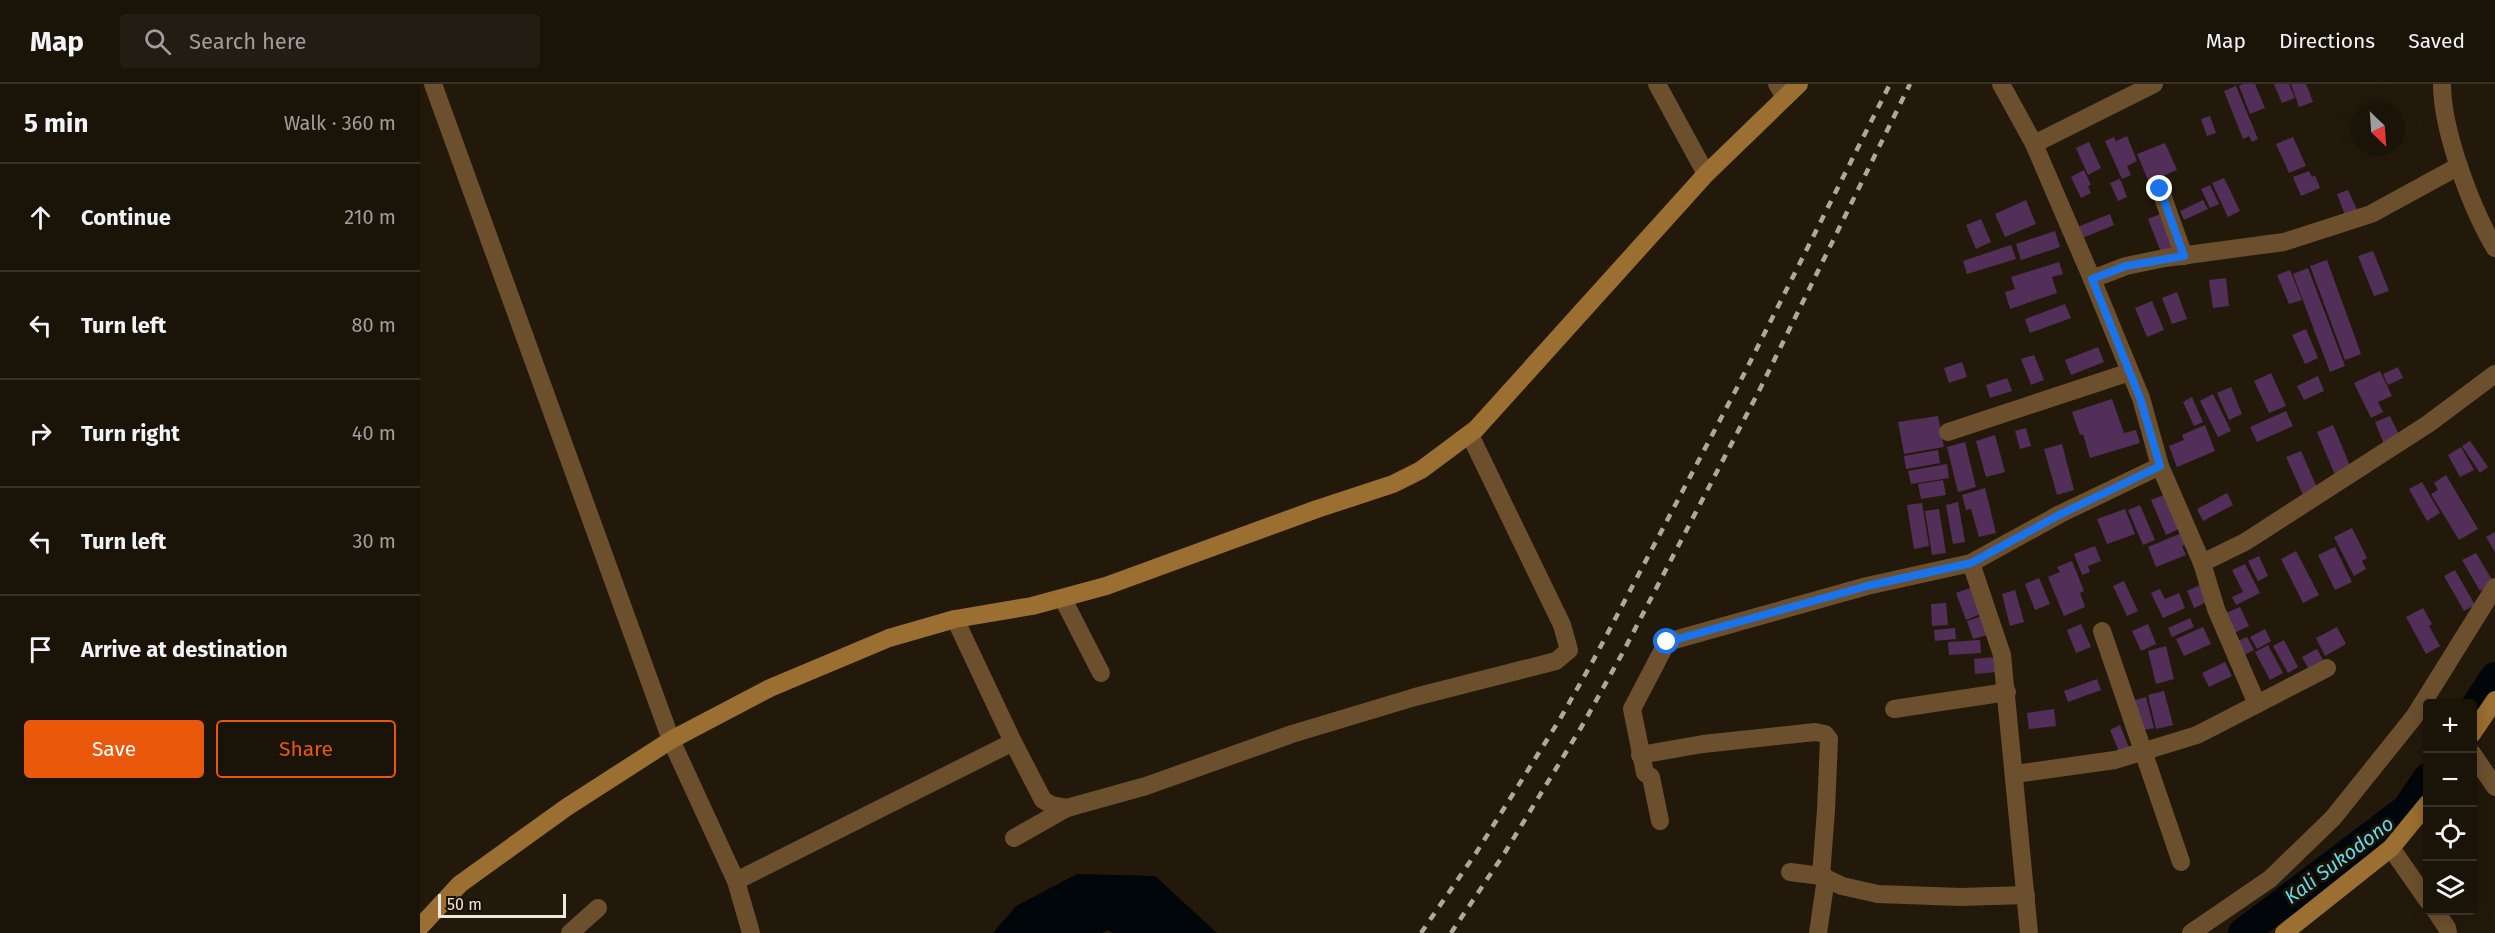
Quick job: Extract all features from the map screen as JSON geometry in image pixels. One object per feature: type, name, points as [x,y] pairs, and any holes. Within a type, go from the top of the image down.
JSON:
[{"type":"street","points":[[433,84],[671,740],[736,881],[751,933]]},
{"type":"street","points":[[1657,84],[1706,174]]},
{"type":"street","points":[[420,927],[460,884],[567,807],[671,740],[770,688],[889,638],[955,619],[1063,599],[1393,484],[1421,470],[1470,435],[1781,91],[1799,84]]},
{"type":"street","points":[[2001,84],[2034,144],[2092,279],[2140,398],[2160,466],[2202,563],[2216,609],[2257,704]]},
{"type":"street","points":[[2034,144],[2154,84]]},
{"type":"street","points":[[2442,84],[2442,100],[2459,166],[2481,225],[2495,248]]},
{"type":"street","points":[[2092,279],[2126,266],[2284,242],[2371,214],[2459,166]]},
{"type":"street","points":[[2160,189],[2184,256]]},
{"type":"street","points":[[1948,432],[2130,372]]},
{"type":"street","points":[[2202,563],[2246,542],[2428,424],[2495,374]]},
{"type":"street","points":[[1014,838],[1067,808],[1146,786],[1292,734],[1415,697],[1556,661],[1569,650],[1562,625],[1470,435]]},
{"type":"street","points":[[1660,821],[1651,777],[1645,773],[1640,755],[1632,710],[1667,642],[1867,586],[1971,563],[2061,514],[2160,466]]},
{"type":"street","points":[[1971,563],[2002,655],[2029,933]]},
{"type":"street","points":[[2191,933],[2270,879],[2333,818],[2414,717],[2495,587]]},
{"type":"street","points":[[1063,599],[1101,673]]},
{"type":"street","points":[[955,619],[1042,800],[1067,808]]},
{"type":"street","points":[[2102,631],[2181,862]]},
{"type":"street","points":[[2015,774],[2115,760],[2197,735],[2327,668]]},
{"type":"street","points":[[1894,709],[2007,692]]},
{"type":"street","points":[[2477,727],[2495,700]]},
{"type":"street","points":[[1640,755],[1703,744],[1815,732],[1825,734],[1828,739],[1827,798],[1824,877],[1818,933]]},
{"type":"street","points":[[736,881],[1013,742]]},
{"type":"street","points":[[2477,760],[2495,787]]},
{"type":"street","points":[[2284,933],[2391,848],[2424,807]]},
{"type":"street","points":[[2391,848],[2423,894]]},
{"type":"street","points":[[1790,872],[1824,877],[1842,886],[1889,895],[2026,896]]},
{"type":"street","points":[[570,933],[598,908]]},
{"type":"street","points":[[2438,915],[2448,933]]},
{"type":"shaded area","points":[[1077,874],[1155,876],[1217,933],[1113,933],[1108,930],[1102,933],[993,933],[1016,906]]},
{"type":"building","points":[[2255,84],[2265,108],[2250,114],[2239,86]]},
{"type":"building","points":[[2274,84],[2289,84],[2295,98],[2282,103]]},
{"type":"building","points":[[2291,84],[2306,84],[2313,102],[2299,107]]},
{"type":"building","points":[[2236,86],[2258,139],[2252,142],[2249,136],[2243,139],[2224,91]]},
{"type":"building","points":[[2210,116],[2216,133],[2207,136],[2201,119]]},
{"type":"building","points":[[2127,136],[2137,161],[2127,166],[2131,175],[2122,179],[2105,141],[2114,137],[2119,148],[2116,141]]},
{"type":"building","points":[[2293,137],[2306,166],[2289,173],[2276,144]]},
{"type":"building","points":[[2089,142],[2101,168],[2088,175],[2076,148]]},
{"type":"building","points":[[2165,143],[2177,170],[2149,182],[2137,154]]},
{"type":"building","points":[[2084,170],[2091,185],[2088,186],[2091,193],[2081,198],[2071,177]]},
{"type":"building","points":[[2309,171],[2312,177],[2315,175],[2320,188],[2301,196],[2293,177]]},
{"type":"building","points":[[2224,178],[2240,211],[2228,217],[2212,183]]},
{"type":"building","points":[[2120,179],[2127,197],[2118,201],[2110,183]]},
{"type":"building","points":[[2210,185],[2219,204],[2210,208],[2201,189]]},
{"type":"building","points":[[2348,190],[2357,210],[2345,215],[2337,194]]},
{"type":"building","points":[[2026,200],[2036,224],[2005,237],[1995,214]]},
{"type":"building","points":[[2203,200],[2208,209],[2184,220],[2180,211]]},
{"type":"building","points":[[2110,214],[2114,225],[2080,239],[2075,228]]},
{"type":"building","points":[[2160,214],[2174,250],[2162,255],[2148,219]]},
{"type":"building","points":[[1981,219],[1991,242],[1976,249],[1966,225]]},
{"type":"building","points":[[2055,231],[2060,247],[2021,260],[2016,244]]},
{"type":"building","points":[[2011,245],[2016,259],[1967,274],[1963,261]]},
{"type":"building","points":[[2373,251],[2389,291],[2374,296],[2358,256]]},
{"type":"building","points":[[2327,260],[2361,354],[2345,360],[2310,266]]},
{"type":"building","points":[[2059,262],[2063,274],[2052,277],[2057,293],[2010,309],[2005,292],[2015,289],[2011,277]]},
{"type":"building","points":[[2308,268],[2345,366],[2330,372],[2293,274]]},
{"type":"building","points":[[2290,270],[2302,300],[2289,304],[2277,275]]},
{"type":"building","points":[[2226,278],[2229,306],[2213,308],[2209,280]]},
{"type":"building","points":[[2177,292],[2187,319],[2172,324],[2162,298]]},
{"type":"building","points":[[2152,301],[2164,330],[2147,337],[2135,308]]},
{"type":"building","points":[[2065,304],[2071,318],[2030,333],[2025,319]]},
{"type":"building","points":[[2306,329],[2318,358],[2305,364],[2292,335]]},
{"type":"building","points":[[2098,347],[2104,362],[2071,375],[2065,360]]},
{"type":"building","points":[[2034,355],[2044,380],[2031,385],[2021,359]]},
{"type":"building","points":[[1962,362],[1967,377],[1949,383],[1944,368]]},
{"type":"building","points":[[2398,367],[2403,378],[2388,385],[2383,374]]},
{"type":"building","points":[[2380,371],[2392,396],[2378,402],[2383,412],[2371,418],[2354,383]]},
{"type":"building","points":[[2271,373],[2286,406],[2269,413],[2254,381]]},
{"type":"building","points":[[2318,376],[2324,391],[2304,400],[2297,386]]},
{"type":"building","points":[[2007,378],[2012,391],[1990,398],[1986,385]]},
{"type":"building","points":[[2231,387],[2242,414],[2229,420],[2217,393]]},
{"type":"building","points":[[2213,394],[2231,431],[2218,437],[2200,401]]},
{"type":"building","points":[[2192,397],[2203,422],[2194,426],[2183,402]]},
{"type":"building","points":[[2112,399],[2124,433],[2136,430],[2140,443],[2090,458],[2083,434],[2080,435],[2072,412]]},
{"type":"building","points":[[2286,411],[2293,426],[2257,442],[2250,427]]},
{"type":"building","points":[[1938,416],[1944,447],[1904,454],[1898,422]]},
{"type":"building","points":[[2390,416],[2400,437],[2384,444],[2375,422]]},
{"type":"building","points":[[2205,425],[2215,451],[2177,467],[2169,446],[2184,440],[2182,435]]},
{"type":"building","points":[[2333,425],[2351,468],[2335,475],[2317,432]]},
{"type":"building","points":[[2026,428],[2031,446],[2020,449],[2015,431]]},
{"type":"building","points":[[1995,435],[2005,472],[1986,477],[1976,441]]},
{"type":"building","points":[[2470,441],[2488,467],[2480,473],[2462,446]]},
{"type":"building","points":[[1965,442],[1976,487],[1958,492],[1947,447]]},
{"type":"building","points":[[2062,444],[2074,490],[2057,495],[2044,449]]},
{"type":"building","points":[[2461,447],[2474,470],[2460,477],[2448,455]]},
{"type":"building","points":[[1938,450],[1940,463],[1906,469],[1904,456]]},
{"type":"building","points":[[2301,451],[2318,490],[2304,497],[2286,457]]},
{"type":"building","points":[[1947,464],[1949,478],[1911,484],[1908,471]]},
{"type":"building","points":[[2446,475],[2478,529],[2459,540],[2431,494],[2438,490],[2434,483]]},
{"type":"building","points":[[1943,480],[1946,495],[1921,499],[1918,484]]},
{"type":"building","points":[[2422,482],[2440,513],[2427,521],[2409,489]]},
{"type":"building","points":[[1985,488],[1996,533],[1979,537],[1971,509],[1966,510],[1962,495]]},
{"type":"building","points":[[2227,493],[2233,505],[2203,521],[2197,509]]},
{"type":"building","points":[[2164,495],[2179,529],[2166,535],[2151,500]]},
{"type":"building","points":[[1958,502],[1965,542],[1953,544],[1946,505]]},
{"type":"building","points":[[1922,503],[1929,546],[1914,549],[1907,505]]},
{"type":"building","points":[[2140,505],[2155,540],[2143,545],[2128,510]]},
{"type":"building","points":[[1939,509],[1946,553],[1932,555],[1925,511]]},
{"type":"building","points":[[2125,509],[2135,534],[2107,544],[2097,519]]},
{"type":"building","points":[[2352,528],[2367,558],[2362,561],[2366,569],[2354,576],[2334,537]]},
{"type":"building","points":[[2184,532],[2188,544],[2182,546],[2186,555],[2156,567],[2148,547]]},
{"type":"building","points":[[2495,532],[2495,552],[2486,537]]},
{"type":"building","points":[[2095,546],[2101,561],[2088,566],[2090,572],[2082,575],[2074,554]]},
{"type":"building","points":[[2335,547],[2352,582],[2335,590],[2318,555]]},
{"type":"building","points":[[2296,551],[2319,595],[2303,603],[2281,559]]},
{"type":"building","points":[[2476,553],[2494,583],[2480,591],[2462,560]]},
{"type":"building","points":[[2259,556],[2268,576],[2258,581],[2248,561]]},
{"type":"building","points":[[2072,561],[2084,591],[2080,593],[2085,607],[2064,616],[2048,577],[2060,572],[2057,567]]},
{"type":"building","points":[[2245,564],[2260,593],[2236,605],[2232,597],[2243,592],[2232,570]]},
{"type":"building","points":[[2455,570],[2475,605],[2464,611],[2444,576]]},
{"type":"building","points":[[2039,578],[2050,604],[2035,610],[2025,584]]},
{"type":"building","points":[[2124,581],[2138,611],[2127,616],[2113,586]]},
{"type":"building","points":[[2202,584],[2209,601],[2194,608],[2187,591]]},
{"type":"building","points":[[1973,587],[1983,613],[1966,620],[1956,593]]},
{"type":"building","points":[[2160,589],[2165,599],[2179,593],[2185,608],[2163,618],[2151,593]]},
{"type":"building","points":[[2015,590],[2024,622],[2010,626],[2002,594]]},
{"type":"building","points":[[1946,603],[1948,625],[1932,626],[1931,604]]},
{"type":"building","points":[[2240,607],[2249,626],[2230,635],[2221,615]]},
{"type":"building","points":[[2423,608],[2432,624],[2429,626],[2440,646],[2426,654],[2406,617]]},
{"type":"building","points":[[1985,615],[1991,634],[1973,639],[1967,621]]},
{"type":"building","points":[[2190,618],[2194,627],[2172,637],[2168,628]]},
{"type":"building","points":[[2081,624],[2091,647],[2076,653],[2067,630]]},
{"type":"building","points":[[2148,624],[2156,644],[2141,651],[2132,631]]},
{"type":"building","points":[[2203,627],[2211,644],[2184,656],[2176,639]]},
{"type":"building","points":[[2337,627],[2346,644],[2325,656],[2316,638]]},
{"type":"building","points":[[1955,628],[1956,639],[1935,641],[1934,630]]},
{"type":"building","points":[[2265,629],[2271,641],[2257,649],[2250,637]]},
{"type":"building","points":[[2247,637],[2254,650],[2240,657],[2233,643]]},
{"type":"building","points":[[1980,640],[1981,653],[1949,655],[1948,642]]},
{"type":"building","points":[[2284,640],[2298,667],[2288,673],[2273,646]]},
{"type":"building","points":[[2268,645],[2283,673],[2270,680],[2255,652]]},
{"type":"building","points":[[2166,646],[2174,679],[2156,684],[2148,651]]},
{"type":"building","points":[[2317,649],[2323,660],[2308,668],[2302,657]]},
{"type":"building","points":[[1996,657],[1997,672],[1975,674],[1974,659]]},
{"type":"building","points":[[2225,662],[2232,676],[2209,687],[2202,673]]},
{"type":"building","points":[[2097,679],[2101,690],[2068,702],[2064,691]]},
{"type":"building","points":[[2164,691],[2173,725],[2156,729],[2148,695]]},
{"type":"building","points":[[2146,697],[2154,728],[2139,731],[2132,701]]},
{"type":"building","points":[[2054,709],[2056,726],[2029,729],[2027,713]]},
{"type":"building","points":[[2120,725],[2130,750],[2120,754],[2110,730]]},
{"type":"waterway","name":"Kali Sukodono","points":[[2477,704],[2495,677]]},
{"type":"waterway","name":"Kali Sukodono","points":[[2243,933],[2407,809],[2423,785]]},
{"type":"railway","points":[[1421,933],[1476,853],[1560,719],[1594,659],[1739,384],[1890,84]]},
{"type":"railway","points":[[1451,933],[1504,854],[1582,726],[1622,654],[1760,389],[1910,84]]},
{"type":"route","points":[[1667,642],[1867,586],[1971,563],[2061,514],[2160,466],[2140,398],[2092,279],[2126,266],[2184,256],[2160,189]]}]
